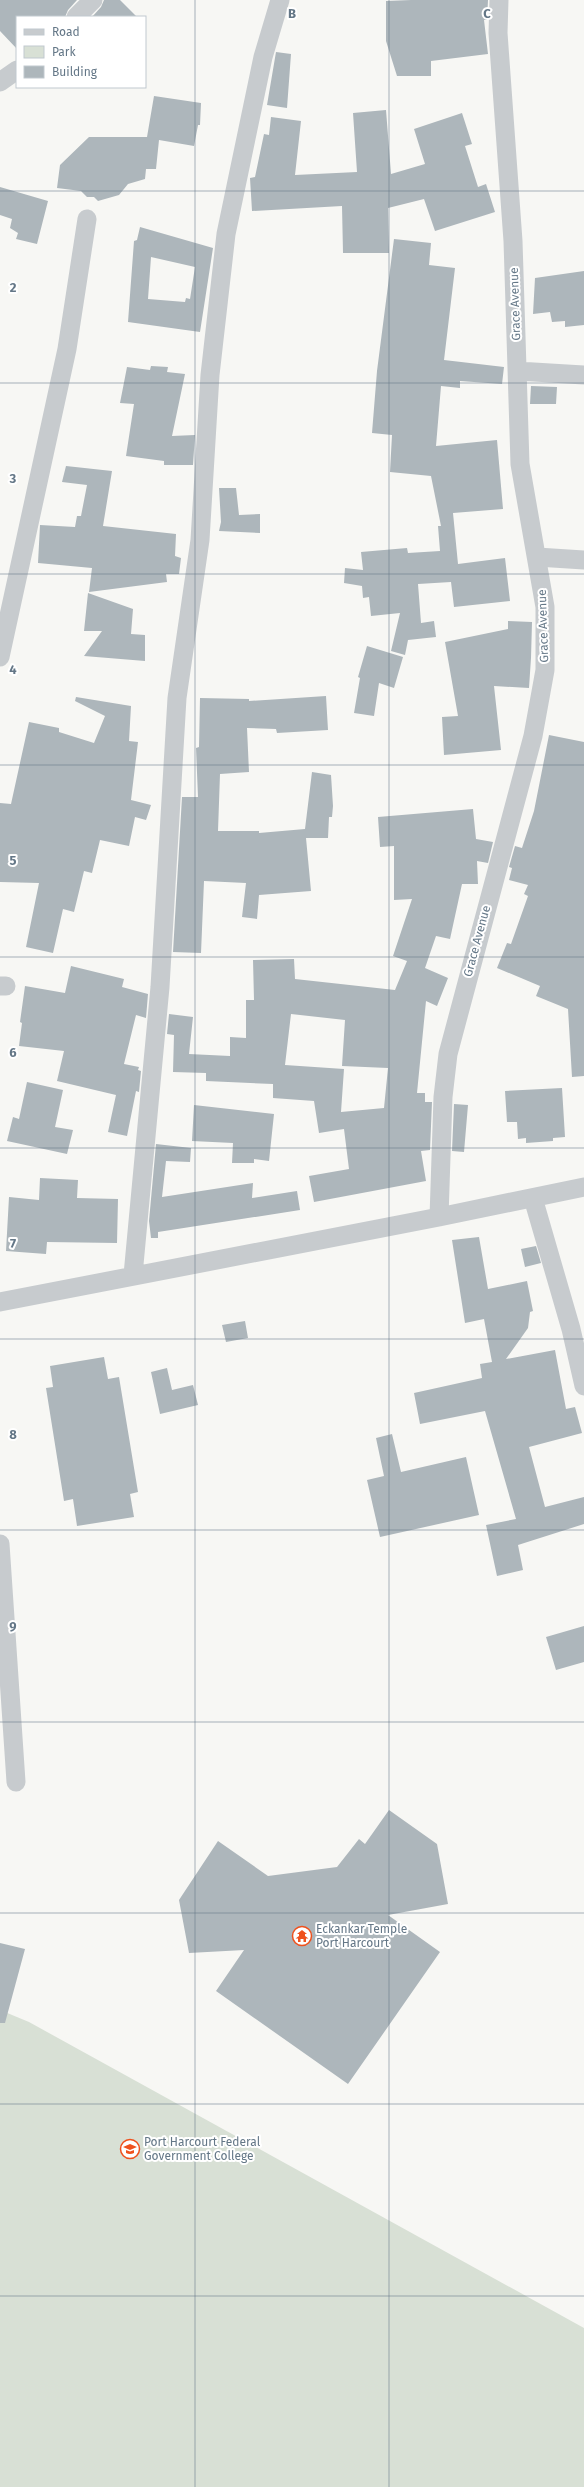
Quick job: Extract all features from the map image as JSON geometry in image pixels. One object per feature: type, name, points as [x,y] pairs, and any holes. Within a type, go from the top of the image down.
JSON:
[{"type":"street","points":[[77,16],[93,0]]},
{"type":"street","points":[[133,1275],[160,988],[177,698],[200,540],[210,376],[225,242],[263,56],[280,0]]},
{"type":"street","name":"Grace Avenue","points":[[440,1217],[443,1097],[448,1054],[533,736],[545,670],[544,607],[538,557],[520,464],[513,241],[498,33],[499,0]]},
{"type":"street","points":[[0,82],[16,71]]},
{"type":"street","points":[[0,658],[67,349],[87,219]]},
{"type":"street","points":[[517,371],[584,375]]},
{"type":"street","points":[[538,557],[584,560]]},
{"type":"street","points":[[0,1302],[133,1275],[200,1264],[440,1217],[584,1187]]},
{"type":"street","points":[[533,1198],[571,1329],[584,1386]]},
{"type":"street","points":[[0,1544],[16,1782]]},
{"type":"green space","name":"Port Harcourt Federal Government College","points":[[0,2010],[29,2022],[584,2328],[584,2487],[0,2487]]},
{"type":"building","points":[[0,0],[77,0],[68,10],[65,16],[16,16],[16,48],[0,31]]},
{"type":"building","points":[[104,0],[120,0],[136,16],[93,16],[101,7]]},
{"type":"building","points":[[488,0],[487,20],[484,20],[488,54],[431,61],[431,76],[397,76],[386,41],[386,1]]},
{"type":"building","points":[[276,52],[291,54],[287,108],[267,105]]},
{"type":"building","points":[[154,96],[201,103],[200,125],[198,125],[194,146],[159,140],[156,169],[146,169],[145,179],[128,184],[119,195],[98,201],[94,197],[87,197],[81,191],[57,188],[60,165],[89,137],[147,137]]},
{"type":"building","points":[[386,110],[391,174],[425,164],[414,129],[462,113],[472,144],[465,146],[478,187],[486,184],[495,212],[435,231],[424,199],[388,208],[389,253],[343,253],[342,206],[252,211],[250,178],[255,177],[264,134],[269,135],[271,117],[301,121],[295,175],[357,172],[353,113]]},
{"type":"building","points":[[0,187],[48,201],[37,244],[16,239],[18,233],[10,228],[12,219],[0,215]]},
{"type":"building","points":[[140,227],[213,248],[200,332],[128,322],[134,241],[137,240]],"holes":[[[151,257],[195,267],[190,299],[186,298],[185,302],[148,299]]]},
{"type":"building","points":[[394,239],[431,243],[429,265],[455,268],[444,360],[504,367],[502,384],[460,381],[460,388],[441,386],[436,446],[497,440],[503,509],[453,513],[458,564],[505,558],[510,601],[454,607],[451,582],[418,584],[421,623],[434,621],[436,637],[408,640],[405,655],[391,651],[400,613],[371,616],[369,597],[363,598],[362,586],[344,583],[345,568],[363,570],[361,552],[407,548],[408,553],[440,551],[438,526],[441,526],[431,476],[390,472],[392,435],[372,433],[377,371]]},
{"type":"building","points":[[584,271],[584,325],[565,327],[565,321],[552,322],[550,312],[533,314],[535,278]]},
{"type":"building","points":[[151,366],[168,367],[167,372],[185,374],[172,436],[195,435],[193,465],[164,465],[164,461],[126,456],[134,404],[120,403],[127,367],[150,370]]},
{"type":"building","points":[[531,386],[557,387],[556,404],[530,404]]},
{"type":"building","points":[[66,466],[112,471],[103,526],[176,534],[175,556],[181,558],[179,574],[166,574],[167,582],[89,592],[92,568],[38,563],[40,525],[75,527],[77,516],[81,516],[87,485],[62,482]]},
{"type":"building","points":[[219,488],[236,488],[239,515],[260,514],[260,533],[219,531],[221,522]]},
{"type":"building","points":[[88,593],[133,609],[131,634],[145,635],[145,661],[84,656],[102,631],[84,631]]},
{"type":"building","points":[[508,621],[532,622],[531,658],[529,688],[494,686],[501,750],[444,755],[442,717],[458,716],[445,642],[508,629]]},
{"type":"building","points":[[367,646],[403,657],[394,688],[379,683],[374,716],[354,713],[360,678],[358,677]]},
{"type":"building","points":[[326,696],[328,730],[277,733],[276,729],[247,728],[249,772],[220,774],[218,831],[259,831],[259,833],[305,829],[312,772],[331,775],[333,806],[332,817],[329,817],[328,838],[306,838],[311,891],[259,895],[257,919],[242,917],[246,883],[204,881],[201,953],[173,952],[182,797],[198,797],[196,748],[199,747],[200,698],[249,699],[249,701]]},
{"type":"building","points":[[76,697],[131,706],[129,741],[138,742],[131,800],[151,805],[146,820],[135,817],[129,846],[100,840],[92,873],[84,871],[74,912],[63,909],[53,953],[26,947],[39,883],[0,882],[0,803],[11,804],[29,722],[59,728],[59,732],[94,743],[105,716],[75,701]]},
{"type":"building","points":[[549,735],[584,742],[584,1076],[572,1077],[568,1009],[536,996],[540,986],[497,968],[507,943],[511,944],[528,896],[524,894],[528,885],[509,880],[512,868],[509,867],[515,846],[522,848],[534,811]]},
{"type":"building","points":[[473,809],[476,839],[493,842],[488,863],[477,861],[478,884],[462,884],[450,939],[436,936],[425,968],[448,978],[437,1006],[426,1001],[417,1093],[425,1093],[425,1102],[432,1102],[430,1150],[421,1151],[426,1181],[314,1202],[309,1176],[349,1169],[344,1129],[319,1133],[314,1101],[273,1098],[273,1084],[206,1081],[206,1073],[173,1072],[174,1035],[167,1034],[169,1014],[193,1017],[189,1054],[230,1056],[230,1037],[246,1038],[246,1000],[254,1000],[253,960],[294,959],[295,979],[395,990],[407,961],[393,956],[412,899],[394,900],[394,846],[380,847],[378,817]],"holes":[[[291,1014],[345,1020],[342,1066],[388,1068],[384,1108],[341,1112],[344,1069],[285,1065]]]},
{"type":"building","points":[[71,966],[124,979],[122,987],[148,994],[146,1018],[136,1015],[124,1064],[139,1067],[138,1070],[141,1071],[139,1092],[136,1091],[127,1136],[108,1132],[116,1095],[57,1081],[64,1051],[19,1046],[22,1023],[20,1022],[25,986],[65,993]]},
{"type":"building","points":[[27,1082],[63,1090],[55,1127],[73,1130],[67,1154],[7,1141],[13,1117],[19,1119]]},
{"type":"building","points":[[562,1088],[565,1137],[553,1138],[553,1141],[526,1143],[526,1138],[518,1139],[517,1122],[507,1122],[505,1091]]},
{"type":"building","points":[[454,1104],[468,1105],[464,1152],[452,1151]]},
{"type":"building","points":[[194,1105],[274,1114],[269,1161],[254,1159],[254,1163],[232,1163],[233,1143],[192,1141]]},
{"type":"building","points":[[156,1144],[191,1148],[190,1162],[166,1161],[162,1197],[253,1183],[252,1198],[297,1191],[300,1210],[158,1232],[158,1238],[151,1238],[149,1221]]},
{"type":"building","points":[[40,1178],[78,1180],[77,1198],[118,1199],[117,1243],[47,1242],[46,1254],[6,1251],[9,1197],[39,1200]]},
{"type":"building","points":[[479,1237],[488,1289],[527,1281],[533,1311],[530,1312],[528,1328],[506,1359],[555,1350],[566,1409],[575,1407],[582,1433],[529,1447],[545,1507],[584,1497],[584,1524],[518,1545],[523,1570],[497,1576],[486,1525],[516,1519],[485,1411],[420,1424],[414,1393],[482,1378],[480,1364],[492,1362],[484,1319],[465,1323],[452,1240]]},
{"type":"building","points":[[536,1246],[541,1263],[525,1267],[521,1249]]},
{"type":"building","points":[[245,1321],[248,1338],[226,1342],[222,1325]]},
{"type":"building","points":[[104,1357],[108,1379],[119,1377],[138,1492],[130,1494],[134,1517],[77,1526],[73,1499],[64,1501],[46,1388],[53,1387],[50,1366]]},
{"type":"building","points":[[167,1368],[172,1390],[193,1385],[198,1405],[160,1414],[151,1372]]},
{"type":"building","points":[[392,1434],[401,1472],[466,1457],[479,1515],[380,1537],[367,1480],[384,1476],[376,1438]]},
{"type":"building","points":[[584,1626],[584,1662],[556,1670],[546,1637]]},
{"type":"building","name":"Eckankar Temple Port Harcourt","points":[[389,1810],[437,1844],[448,1904],[388,1915],[440,1952],[348,2084],[216,1991],[244,1950],[189,1953],[179,1900],[218,1841],[268,1876],[337,1867],[359,1839],[365,1844]]},
{"type":"building","points":[[0,1943],[25,1949],[5,2023],[0,2023]]},
{"type":"place","name":"Eckankar Temple Port Harcourt","points":[[302,1936]]},
{"type":"place","name":"Port Harcourt Federal Government College","points":[[130,2149]]}]
